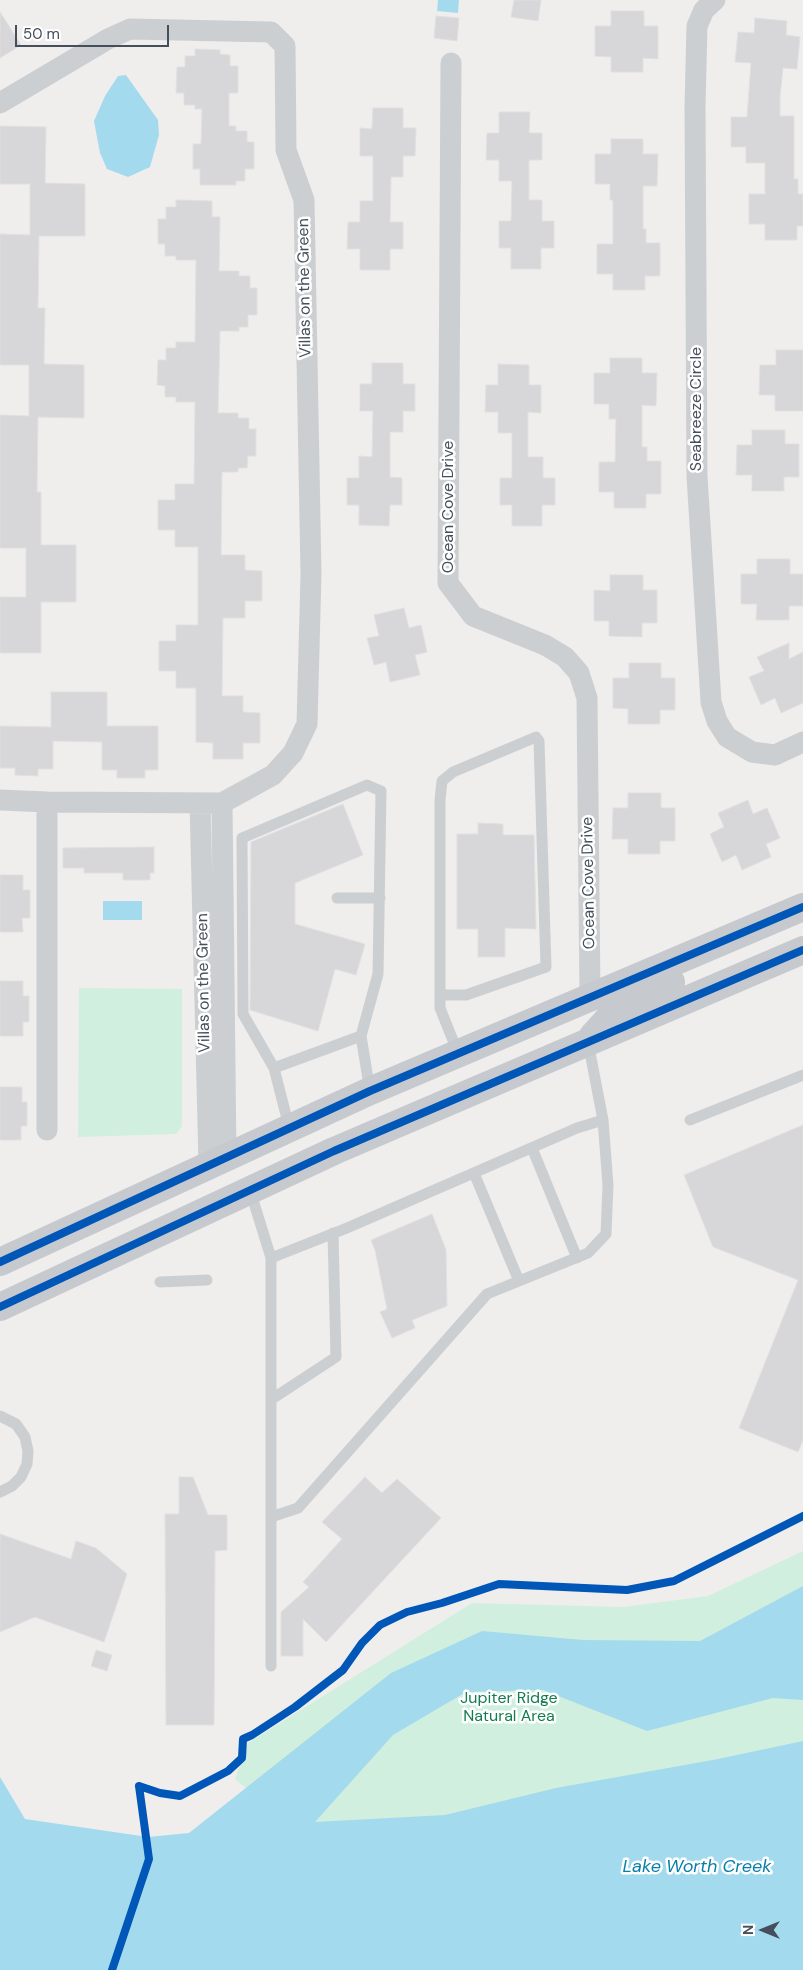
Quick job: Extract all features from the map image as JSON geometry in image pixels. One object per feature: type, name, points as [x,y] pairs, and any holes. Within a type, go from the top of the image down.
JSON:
[{"type":"main road","points":[[0,1262],[370,1091],[803,907]]},
{"type":"main road","points":[[588,1042],[622,1004],[803,924]]},
{"type":"main road","points":[[0,1307],[334,1151],[803,950]]},
{"type":"main road","points":[[86,1266],[118,1237],[209,1191],[361,1119],[368,1105],[370,1091]]},
{"type":"street","name":"Seabreeze Circle","points":[[715,0],[704,10],[697,26],[695,106],[697,476],[711,702],[717,721],[727,737],[752,752],[775,754],[803,742]]},
{"type":"street","name":"Villas on the Green","points":[[0,103],[108,39],[130,30],[272,32],[285,46],[286,150],[304,200],[311,574],[307,724],[293,753],[273,775],[222,803],[0,800]]},
{"type":"street","name":"Ocean Cove Drive","points":[[451,63],[448,583],[473,616],[544,645],[565,656],[579,673],[587,698],[590,996]]},
{"type":"street","points":[[47,802],[47,1130]]},
{"type":"street","name":"Villas on the Green","points":[[200,803],[218,1160]]},
{"type":"street","name":"Villas on the Green","points":[[218,1160],[222,803]]},
{"type":"lane","points":[[440,995],[466,995],[546,967],[539,741],[536,737],[453,772],[442,782],[440,800],[440,995],[440,1008],[458,1053]]},
{"type":"lane","points":[[289,1127],[274,1068],[243,1014],[242,838],[367,785],[381,791],[378,974],[361,1036],[370,1091]]},
{"type":"lane","points":[[337,898],[380,898]]},
{"type":"lane","points":[[274,1068],[361,1036]]},
{"type":"lane","points":[[272,1517],[298,1508],[487,1294],[588,1253],[606,1234],[608,1185],[603,1120],[588,1042]]},
{"type":"lane","points":[[690,1120],[803,1075]]},
{"type":"lane","points":[[272,1258],[577,1128],[603,1120]]},
{"type":"lane","points":[[532,1148],[577,1258]]},
{"type":"lane","points":[[474,1173],[519,1281]]},
{"type":"lane","points":[[250,1190],[272,1258],[272,1666]]},
{"type":"lane","points":[[272,1399],[336,1357],[333,1233]]},
{"type":"lane","points":[[160,1282],[206,1280]]},
{"type":"lane","points":[[0,1416],[16,1424],[25,1437],[28,1451],[27,1464],[21,1477],[12,1486],[0,1492]]},
{"type":"path","points":[[139,1786],[160,1793],[180,1796],[228,1771],[242,1758],[243,1739],[295,1707],[343,1670],[362,1643],[380,1625],[407,1612],[442,1603],[499,1584],[627,1590],[674,1581],[803,1516]]},
{"type":"green space","points":[[79,988],[182,989],[182,1126],[176,1134],[78,1137]]},
{"type":"green space","name":"Jupiter Ridge Natural Area","points":[[803,1551],[803,1761],[597,1806],[319,1830],[247,1789],[235,1779],[248,1743],[472,1603],[623,1607],[708,1596]]},
{"type":"water","points":[[438,0],[459,0],[458,13],[437,11]]},
{"type":"water","points":[[126,75],[158,120],[159,135],[150,167],[128,177],[107,169],[100,153],[94,121],[105,96],[118,76]]},
{"type":"water","points":[[103,901],[142,901],[142,920],[103,920]]},
{"type":"water","name":"Lake Worth Creek","points":[[803,1586],[803,1700],[773,1698],[647,1731],[543,1690],[466,1692],[393,1735],[315,1822],[445,1815],[556,1788],[718,1759],[803,1741],[803,1970],[0,1970],[0,1777],[25,1819],[148,1837],[189,1833],[391,1673],[482,1631],[583,1640],[700,1641]]},
{"type":"building","points":[[514,0],[541,0],[538,21],[511,17]]},
{"type":"building","points":[[611,11],[644,11],[644,26],[658,26],[658,59],[643,58],[643,72],[611,72],[611,57],[595,56],[595,26],[611,26]]},
{"type":"building","points":[[0,12],[21,45],[0,58]]},
{"type":"building","points":[[436,16],[459,18],[457,41],[434,38]]},
{"type":"building","points":[[755,18],[787,21],[786,35],[800,37],[797,69],[783,68],[780,97],[780,116],[794,116],[794,179],[798,179],[798,194],[803,194],[803,226],[797,226],[797,240],[765,240],[765,224],[749,224],[749,194],[765,194],[765,163],[746,163],[746,147],[731,147],[731,117],[747,117],[751,63],[735,62],[738,32],[754,33]]},
{"type":"building","points":[[195,49],[220,50],[220,54],[230,55],[230,66],[238,66],[238,93],[229,93],[229,126],[236,126],[236,131],[247,131],[247,142],[254,142],[254,169],[245,169],[245,181],[236,181],[236,185],[200,185],[200,169],[193,169],[193,144],[201,144],[202,109],[195,109],[195,105],[184,105],[184,93],[176,93],[177,67],[185,67],[185,56],[195,56]]},
{"type":"building","points":[[373,108],[403,108],[403,128],[416,128],[415,156],[403,156],[403,177],[391,177],[390,222],[403,222],[403,249],[390,249],[390,270],[360,270],[360,249],[347,249],[348,222],[360,222],[360,201],[373,201],[373,156],[360,156],[360,128],[372,129]]},
{"type":"building","points":[[499,112],[530,112],[529,133],[542,133],[542,160],[529,160],[529,200],[542,200],[542,221],[554,221],[554,248],[541,248],[541,269],[511,269],[511,248],[499,248],[499,221],[511,221],[512,181],[499,181],[499,160],[486,160],[487,133],[499,133]]},
{"type":"building","points":[[0,126],[46,127],[45,183],[85,184],[85,236],[39,236],[38,308],[45,308],[44,364],[84,365],[84,418],[38,417],[37,492],[41,492],[41,545],[76,545],[76,602],[41,602],[41,653],[0,653],[0,597],[26,597],[26,548],[0,548],[0,415],[29,416],[29,365],[0,365],[0,234],[30,235],[30,184],[0,184]]},
{"type":"building","points":[[611,139],[643,139],[643,154],[658,154],[657,186],[643,186],[643,229],[646,229],[646,243],[660,243],[660,276],[645,276],[645,290],[613,290],[613,274],[597,274],[597,244],[613,244],[613,200],[610,200],[610,184],[595,184],[595,154],[611,154]]},
{"type":"building","points":[[176,200],[212,201],[212,217],[220,217],[219,271],[239,271],[239,276],[250,276],[250,288],[257,288],[257,315],[248,315],[248,327],[239,327],[239,331],[220,331],[218,413],[238,413],[238,418],[249,418],[249,429],[256,429],[256,456],[248,456],[247,468],[238,468],[238,472],[222,472],[221,555],[245,555],[245,570],[262,571],[262,601],[245,601],[245,618],[223,618],[222,696],[243,696],[243,712],[260,713],[260,743],[243,743],[243,759],[213,759],[213,743],[196,742],[196,688],[176,688],[176,671],[159,671],[159,641],[176,641],[176,625],[198,625],[198,547],[175,547],[175,530],[158,530],[158,500],[175,500],[175,484],[194,484],[195,402],[176,402],[176,397],[165,397],[165,386],[157,385],[158,360],[166,360],[166,348],[176,348],[176,342],[195,342],[196,260],[176,260],[176,256],[165,256],[165,244],[158,244],[158,219],[166,219],[166,207],[176,207]]},
{"type":"building","points":[[776,350],[803,350],[803,411],[775,411],[775,395],[759,395],[760,365],[776,365]]},
{"type":"building","points":[[610,358],[642,358],[642,373],[657,373],[656,406],[642,405],[642,447],[647,447],[647,461],[661,461],[661,494],[646,494],[646,508],[614,508],[614,492],[599,492],[599,462],[615,462],[616,419],[609,419],[609,404],[594,404],[594,373],[610,373]]},
{"type":"building","points":[[372,363],[403,363],[403,384],[415,384],[415,411],[403,411],[403,432],[390,432],[390,477],[402,478],[402,505],[390,505],[389,526],[359,525],[359,505],[347,505],[347,478],[359,478],[359,456],[372,457],[373,411],[360,411],[360,384],[372,384]]},
{"type":"building","points":[[498,364],[529,365],[529,385],[541,385],[541,413],[528,412],[528,457],[543,457],[543,478],[555,478],[555,505],[542,505],[542,526],[512,526],[512,505],[500,505],[500,478],[512,478],[512,433],[498,433],[498,412],[485,412],[486,385],[498,385]]},
{"type":"building","points":[[752,430],[785,430],[785,444],[799,444],[799,477],[784,477],[784,491],[752,491],[752,475],[736,475],[737,445],[752,445]]},
{"type":"building","points":[[757,559],[790,559],[790,574],[803,574],[803,606],[789,606],[789,620],[756,620],[757,604],[741,604],[741,574],[757,574]]},
{"type":"building","points":[[610,575],[643,575],[643,590],[657,590],[657,623],[642,623],[642,637],[609,636],[609,621],[594,621],[594,590],[610,591]]},
{"type":"building","points":[[404,608],[409,628],[421,625],[427,652],[415,655],[420,675],[390,682],[386,662],[374,665],[367,638],[379,636],[374,615]]},
{"type":"building","points":[[789,643],[789,659],[803,652],[803,703],[781,713],[775,698],[761,705],[749,677],[764,671],[757,657]]},
{"type":"building","points":[[629,663],[661,663],[661,678],[675,678],[675,710],[660,710],[660,724],[628,724],[628,709],[613,708],[613,678],[629,678]]},
{"type":"building","points":[[51,692],[107,692],[107,726],[158,726],[158,770],[145,770],[145,778],[117,778],[117,770],[102,770],[102,742],[53,741],[53,769],[38,769],[38,776],[15,775],[15,768],[0,768],[0,726],[51,727]]},
{"type":"building","points":[[628,793],[661,793],[661,808],[675,808],[675,841],[660,841],[660,854],[628,854],[628,839],[612,839],[613,808],[628,808]]},
{"type":"building","points":[[748,800],[753,814],[767,808],[780,838],[766,844],[771,857],[742,870],[736,855],[722,862],[710,834],[724,827],[718,813]]},
{"type":"building","points":[[343,804],[363,855],[295,883],[295,924],[365,944],[356,975],[335,969],[318,1031],[250,1010],[251,842]]},
{"type":"building","points":[[478,823],[503,824],[503,835],[534,835],[536,929],[505,928],[505,957],[478,957],[478,929],[457,929],[457,834],[478,834]]},
{"type":"building","points":[[154,847],[154,873],[150,873],[150,880],[123,880],[123,873],[84,873],[84,868],[63,868],[63,848]]},
{"type":"building","points":[[0,875],[23,875],[23,890],[30,890],[30,918],[22,918],[23,932],[0,932]]},
{"type":"building","points":[[0,981],[23,981],[23,996],[29,996],[29,1022],[23,1022],[23,1036],[0,1036]]},
{"type":"building","points":[[0,1087],[22,1087],[22,1102],[27,1102],[27,1126],[21,1126],[21,1140],[0,1140]]},
{"type":"building","points":[[803,1125],[803,1440],[798,1452],[739,1428],[798,1280],[713,1247],[684,1175]]},
{"type":"building","points":[[432,1214],[446,1250],[447,1306],[412,1320],[415,1328],[392,1338],[380,1312],[387,1309],[375,1250],[371,1240]]},
{"type":"building","points":[[179,1477],[193,1477],[208,1515],[227,1515],[227,1550],[215,1551],[214,1725],[166,1725],[165,1514],[179,1514]]},
{"type":"building","points":[[365,1477],[382,1493],[397,1479],[441,1518],[326,1642],[303,1619],[303,1656],[281,1656],[281,1612],[309,1587],[303,1582],[342,1539],[322,1522]]},
{"type":"building","points":[[0,1534],[71,1559],[76,1541],[96,1548],[127,1574],[104,1642],[35,1617],[0,1632]]},
{"type":"building","points":[[96,1650],[112,1655],[107,1671],[91,1666]]},
{"type":"cycle path","points":[[0,1262],[370,1091],[803,907]]},
{"type":"cycle path","points":[[0,1307],[334,1151],[803,950]]},
{"type":"cycle path","points":[[139,1786],[160,1793],[180,1796],[228,1771],[242,1758],[243,1739],[295,1707],[343,1670],[362,1643],[380,1625],[407,1612],[442,1603],[499,1584],[627,1590],[674,1581],[803,1516]]},
{"type":"cycle path","points":[[112,1970],[149,1859],[139,1786]]}]
